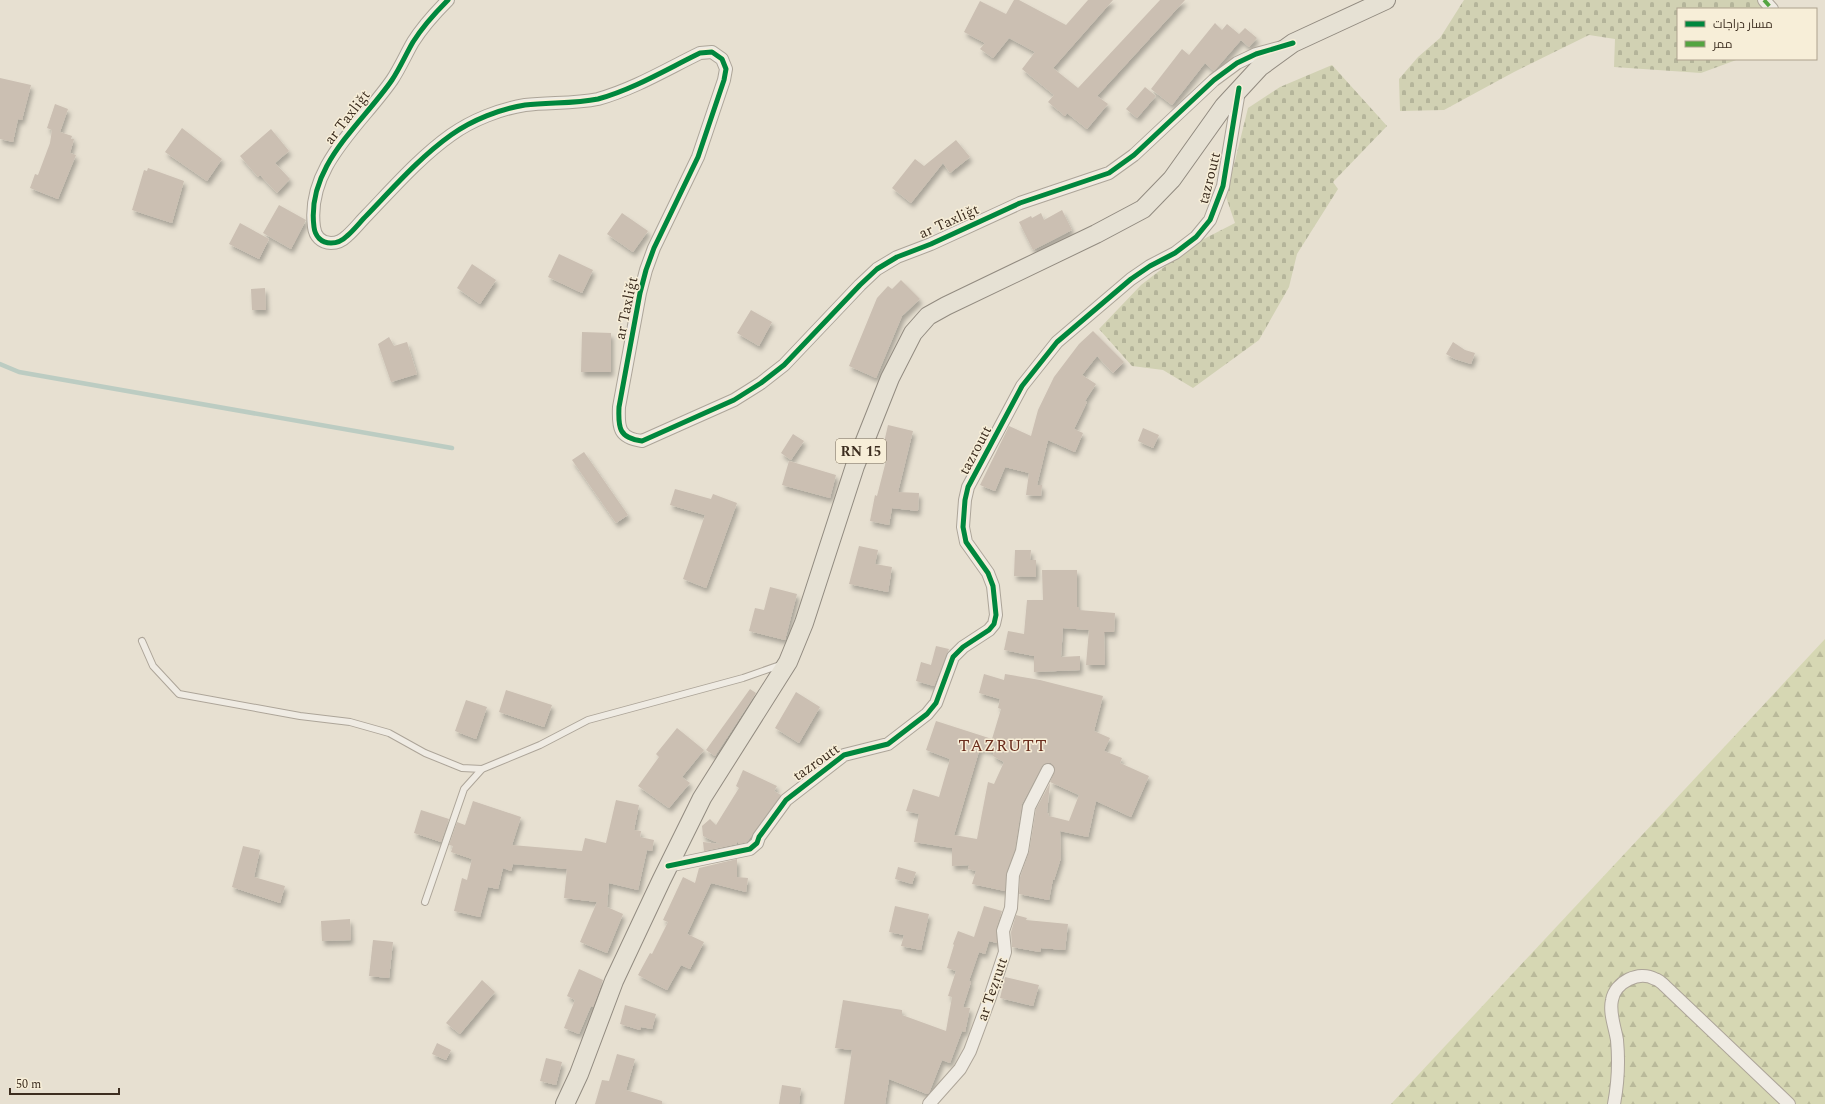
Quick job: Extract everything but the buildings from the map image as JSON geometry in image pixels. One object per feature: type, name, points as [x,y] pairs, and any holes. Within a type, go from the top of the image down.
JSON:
[{"type":"main road","name":"RN 15","points":[[565,1104],[579,1074],[614,981],[702,798],[788,662],[804,623],[855,466],[890,378],[913,333],[928,316],[946,306],[1096,234],[1143,209],[1172,179],[1224,106],[1260,67],[1294,43],[1386,0]]},
{"type":"street","name":"ar Taxliǧt","points":[[448,0],[429,19],[420,31],[392,79],[341,141],[321,178],[314,204],[315,230],[317,236],[322,241],[328,243],[339,242],[348,236],[435,147],[453,133],[473,122],[507,109],[520,106],[568,103],[595,99],[621,92],[700,53],[712,52],[722,59],[726,69],[724,80],[706,136],[698,157],[654,248],[640,293],[619,407],[618,422],[622,434],[630,439],[642,440],[734,400],[761,383],[784,365],[860,285],[878,269],[897,257],[931,244],[1020,203],[1108,173],[1123,165],[1214,80],[1237,63],[1256,54],[1294,43]]},
{"type":"street","points":[[1764,0],[1771,8]]},
{"type":"street","name":"tazroutt","points":[[668,866],[750,849],[757,842],[763,831],[792,794],[844,755],[888,744],[927,714],[936,703],[953,657],[963,647],[989,630],[994,624],[996,615],[993,586],[988,573],[966,542],[963,527],[965,500],[968,487],[1022,386],[1057,342],[1131,279],[1150,266],[1175,253],[1196,237],[1210,220],[1223,186],[1239,88]]},
{"type":"street","name":"ar Teẓṛutt","points":[[929,1104],[960,1069],[970,1051],[990,997],[1005,952],[1003,931],[1011,908],[1013,875],[1022,851],[1029,807],[1048,770]]},
{"type":"street","points":[[1614,1104],[1618,1068],[1617,1040],[1612,1013],[1612,999],[1618,987],[1628,979],[1641,975],[1654,978],[1665,986],[1789,1104]]},
{"type":"lane","points":[[142,641],[153,666],[179,694],[300,716],[350,722],[388,732],[425,754],[462,768],[482,769],[540,745],[588,720],[743,678],[788,662]]},
{"type":"lane","points":[[425,902],[464,789],[482,769]]},
{"type":"green space","points":[[1464,0],[1759,0],[1765,8],[1677,8],[1677,60],[1736,60],[1701,73],[1614,67],[1615,39],[1589,35],[1514,72],[1444,110],[1400,111],[1399,79],[1418,57],[1440,38]]},
{"type":"green space","points":[[1332,65],[1387,126],[1333,182],[1338,189],[1297,254],[1289,287],[1259,340],[1193,388],[1163,370],[1132,366],[1099,329],[1141,285],[1194,244],[1235,223],[1226,197],[1248,108],[1280,87]]},
{"type":"green space","points":[[1825,639],[1825,1104],[1391,1104]]},
{"type":"waterway","points":[[0,364],[19,372],[452,448]]},
{"type":"marked path","points":[[1764,0],[1771,8]]},
{"type":"cycle path","points":[[448,0],[421,31],[413,42],[392,80],[338,148],[327,166],[318,185],[314,205],[314,227],[317,236],[324,242],[335,243],[345,238],[428,153],[451,135],[477,120],[496,112],[525,105],[580,102],[598,99],[624,90],[700,53],[712,52],[722,59],[726,69],[724,80],[698,157],[654,248],[640,293],[619,407],[619,421],[624,434],[634,440],[642,441],[734,400],[761,383],[784,365],[877,269],[897,257],[931,244],[1020,203],[1109,173],[1134,155],[1214,80],[1237,63],[1256,54],[1293,43]]},
{"type":"cycle path","points":[[668,866],[750,849],[757,843],[759,837],[786,800],[844,755],[888,744],[927,714],[936,703],[953,657],[963,647],[989,630],[994,624],[996,615],[993,586],[988,573],[966,542],[963,527],[965,500],[968,487],[1022,386],[1057,342],[1131,279],[1150,266],[1175,253],[1196,237],[1210,220],[1223,186],[1239,88]]},
{"type":"district","name":"TAZRUTT","points":[[1003,745]]}]
